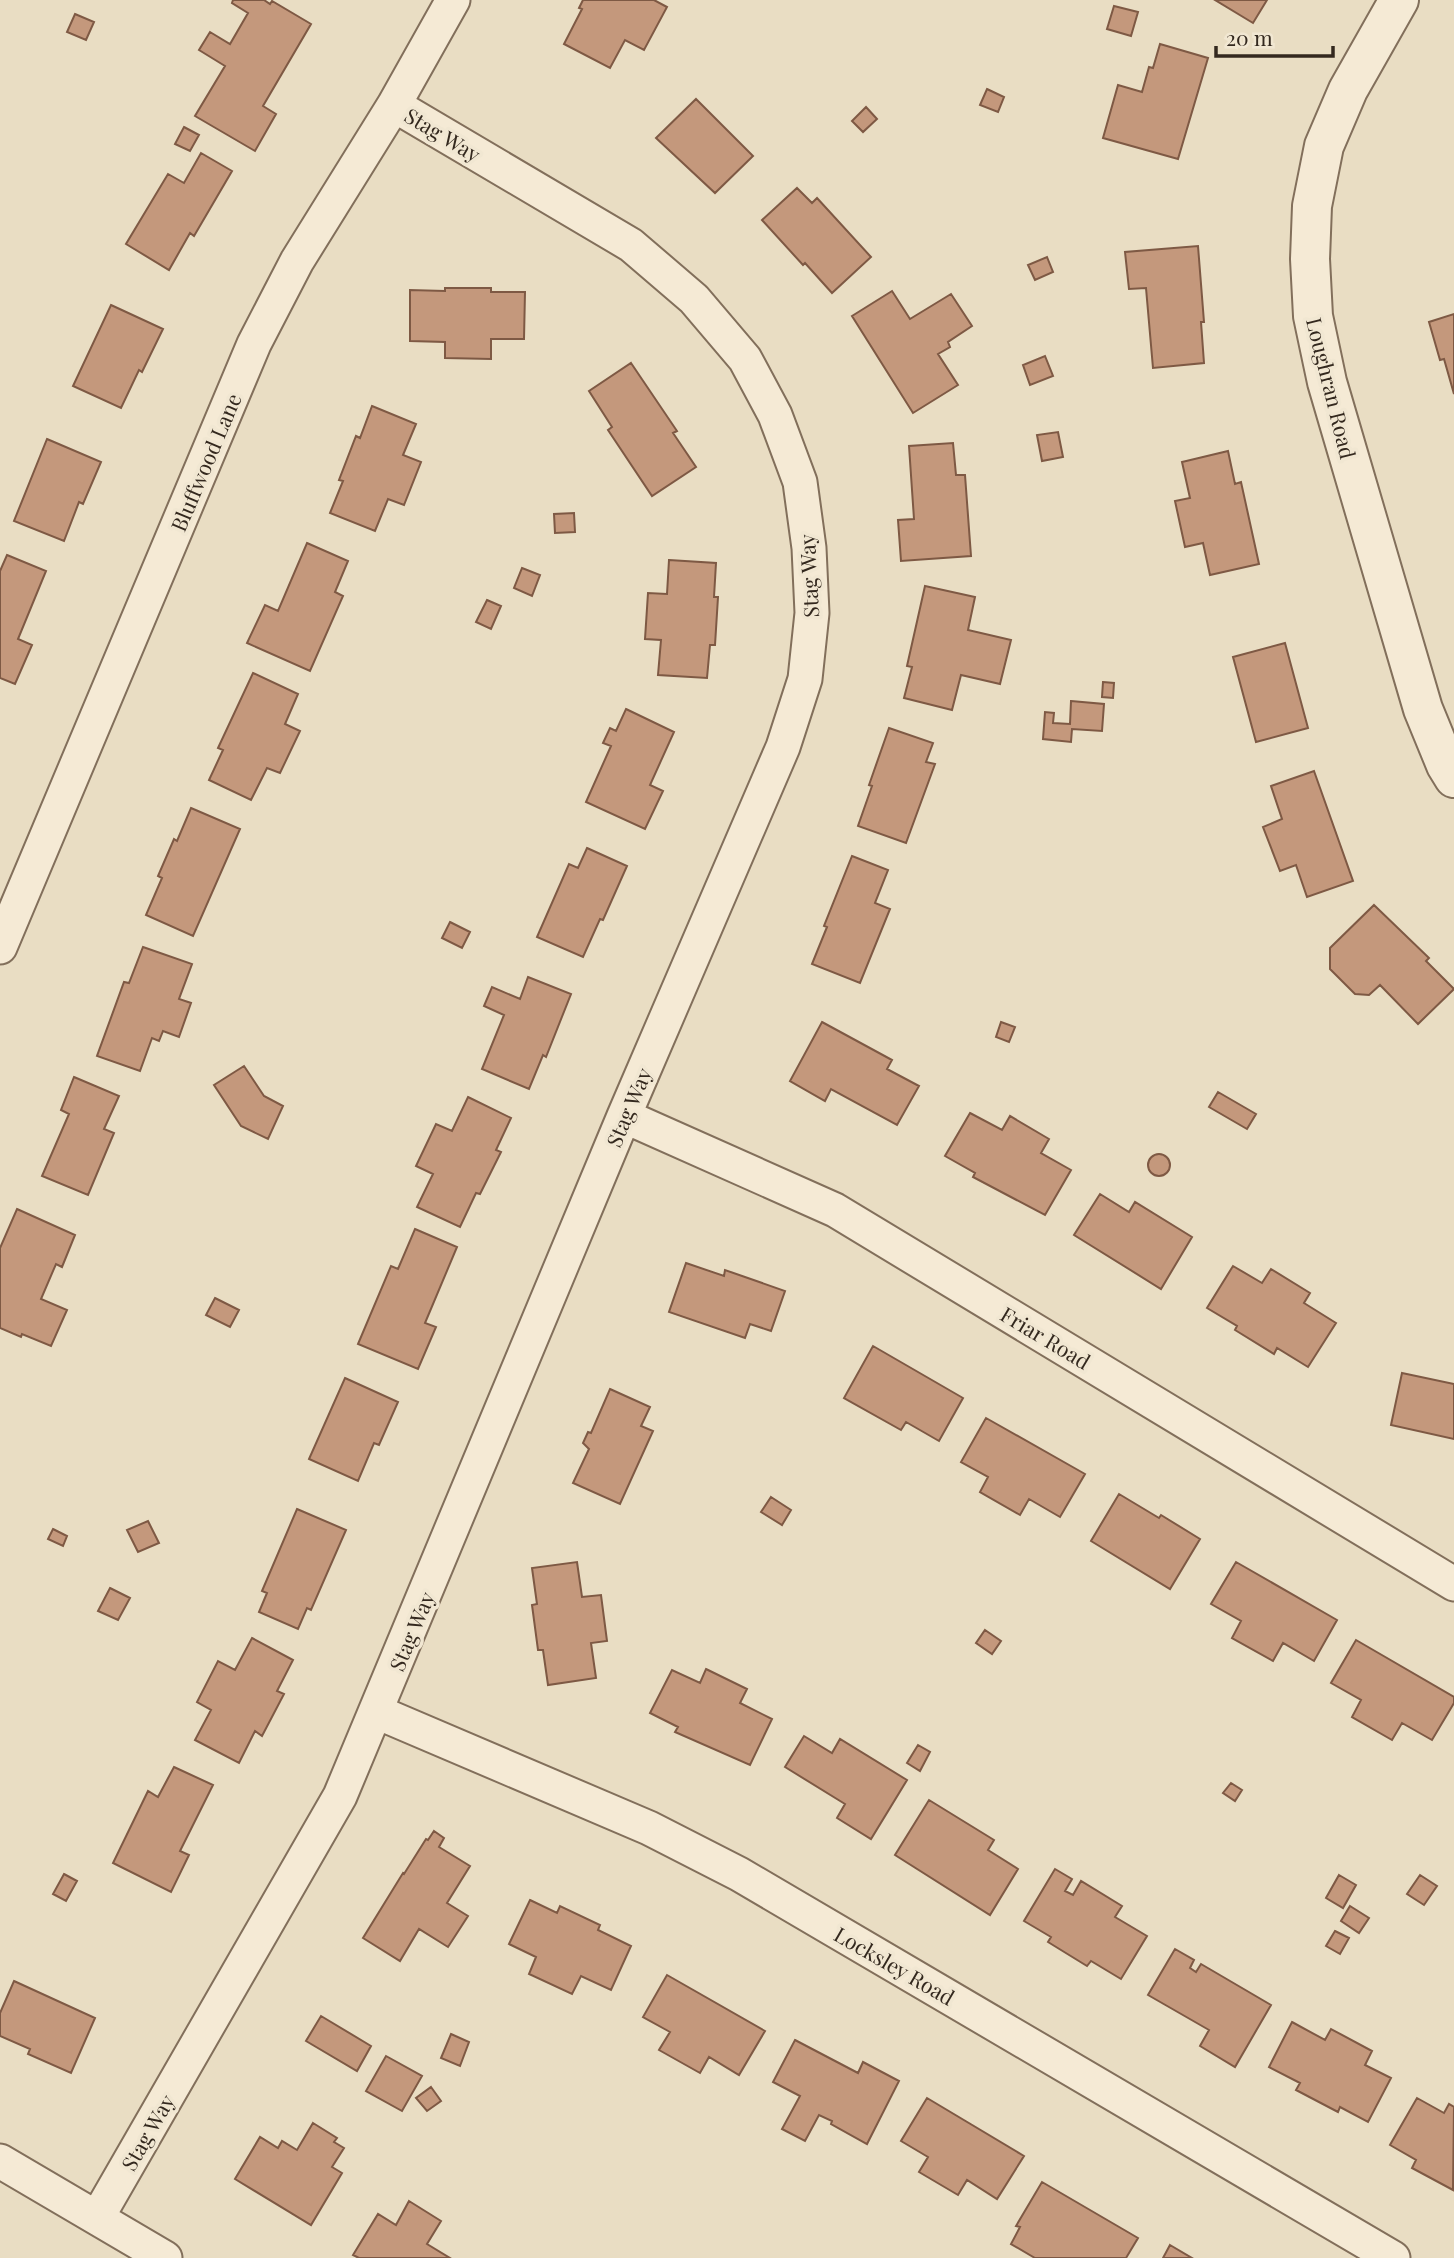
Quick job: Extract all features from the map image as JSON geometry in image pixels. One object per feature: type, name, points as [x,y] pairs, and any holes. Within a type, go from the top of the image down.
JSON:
[{"type":"street","name":"Bluffwood Lane","points":[[0,947],[254,344],[297,261],[394,105],[453,0]]},
{"type":"street","name":"Loughran Road","points":[[1399,0],[1348,90],[1324,146],[1312,206],[1310,259],[1313,316],[1327,382],[1423,709],[1454,778]]},
{"type":"street","name":"Stag Way","points":[[97,2218],[340,1796],[624,1116],[783,747],[805,679],[812,613],[809,548],[800,482],[775,415],[745,359],[694,299],[631,245],[394,105]]},
{"type":"street","name":"Friar Road","points":[[624,1116],[835,1210],[1454,1584]]},
{"type":"street","name":"Locksley Road","points":[[377,1712],[649,1828],[739,1874],[1393,2258]]},
{"type":"street","points":[[0,2161],[165,2258]]},
{"type":"building","points":[[233,0],[264,0],[270,4],[272,1],[311,24],[263,106],[276,114],[255,151],[195,116],[225,66],[199,50],[210,32],[230,44],[248,13],[232,3]]},
{"type":"building","points":[[583,0],[654,0],[667,7],[644,50],[625,40],[610,68],[564,44],[582,9],[579,8]]},
{"type":"building","points":[[1215,0],[1267,0],[1253,23]]},
{"type":"building","points":[[1114,6],[1138,12],[1131,36],[1107,29]]},
{"type":"building","points":[[75,14],[94,22],[86,40],[67,32]]},
{"type":"building","points":[[1160,44],[1208,58],[1178,159],[1103,138],[1118,85],[1142,92],[1149,67],[1153,68]]},
{"type":"building","points":[[987,89],[1004,97],[998,112],[980,105]]},
{"type":"building","points":[[696,99],[753,156],[715,193],[656,138]]},
{"type":"building","points":[[866,107],[877,119],[863,132],[852,121]]},
{"type":"building","points":[[184,127],[199,135],[190,151],[175,144]]},
{"type":"building","points":[[201,153],[232,171],[194,236],[190,233],[169,270],[126,244],[168,174],[184,183]]},
{"type":"building","points":[[797,188],[812,203],[817,198],[871,257],[832,293],[762,220]]},
{"type":"building","points":[[1198,246],[1204,363],[1153,368],[1146,288],[1129,289],[1125,252]]},
{"type":"building","points":[[1047,257],[1053,272],[1035,280],[1028,265]]},
{"type":"building","points":[[445,288],[491,288],[491,292],[525,292],[524,339],[491,339],[491,359],[445,358],[445,342],[410,341],[410,290],[445,291]]},
{"type":"building","points":[[892,291],[910,319],[951,294],[972,326],[948,342],[950,347],[938,354],[958,385],[913,413],[852,316]]},
{"type":"building","points":[[111,305],[163,329],[121,408],[73,386]]},
{"type":"building","points":[[1454,314],[1454,394],[1429,322]]},
{"type":"building","points":[[1045,356],[1053,376],[1030,385],[1023,365]]},
{"type":"building","points":[[631,363],[677,431],[673,433],[696,467],[652,496],[608,430],[612,427],[589,391]]},
{"type":"building","points":[[372,406],[416,424],[403,455],[421,462],[404,505],[388,499],[375,531],[330,513],[356,436],[360,438]]},
{"type":"building","points":[[1058,432],[1063,457],[1042,461],[1037,435]]},
{"type":"building","points":[[47,439],[101,462],[83,504],[79,502],[64,541],[14,521]]},
{"type":"building","points":[[953,443],[956,475],[965,475],[971,556],[901,561],[898,520],[914,519],[909,446]]},
{"type":"building","points":[[1228,451],[1235,484],[1241,482],[1259,564],[1210,575],[1203,543],[1185,547],[1175,501],[1190,498],[1182,462]]},
{"type":"building","points":[[574,513],[575,532],[555,533],[554,514]]},
{"type":"building","points":[[307,543],[348,561],[335,592],[343,596],[310,671],[247,643],[265,605],[278,611]]},
{"type":"building","points":[[7,555],[46,571],[18,639],[32,645],[15,684],[0,678],[0,571]]},
{"type":"building","points":[[669,560],[716,563],[714,597],[718,597],[715,645],[710,645],[707,678],[658,675],[661,640],[645,639],[648,593],[667,594]]},
{"type":"building","points":[[522,568],[540,575],[532,596],[514,588]]},
{"type":"building","points":[[925,586],[975,597],[968,630],[1011,640],[1000,684],[961,675],[952,710],[904,698],[912,667],[907,666]]},
{"type":"building","points":[[487,600],[501,606],[491,629],[476,622]]},
{"type":"building","points":[[1285,643],[1308,728],[1256,742],[1233,657]]},
{"type":"building","points":[[253,673],[298,694],[285,724],[300,731],[280,773],[267,768],[251,800],[209,780],[223,750],[218,748]]},
{"type":"building","points":[[1103,682],[1114,683],[1113,698],[1102,697]]},
{"type":"building","points":[[1071,701],[1104,704],[1102,731],[1072,729],[1071,742],[1043,739],[1045,712],[1054,713],[1053,723],[1070,724]]},
{"type":"building","points":[[626,709],[674,732],[650,785],[663,791],[645,829],[586,802],[611,746],[603,743],[610,728],[616,731]]},
{"type":"building","points":[[889,728],[933,743],[926,762],[935,764],[906,843],[858,826]]},
{"type":"building","points":[[1314,771],[1353,881],[1307,897],[1296,865],[1280,871],[1263,827],[1282,819],[1271,786]]},
{"type":"building","points":[[191,808],[240,829],[193,936],[146,915],[162,878],[158,876]]},
{"type":"building","points":[[587,848],[627,866],[583,957],[537,937],[569,864],[578,868]]},
{"type":"building","points":[[852,856],[888,870],[875,903],[890,909],[860,983],[812,964]]},
{"type":"building","points":[[1374,905],[1429,958],[1426,961],[1454,989],[1418,1024],[1380,985],[1369,995],[1355,994],[1330,969],[1330,948]]},
{"type":"building","points":[[450,922],[470,932],[462,948],[442,938]]},
{"type":"building","points":[[143,947],[192,964],[179,999],[191,1003],[179,1037],[163,1031],[159,1041],[152,1038],[140,1071],[97,1056],[124,982],[129,983]]},
{"type":"building","points":[[528,977],[571,994],[546,1057],[543,1055],[529,1089],[482,1069],[504,1015],[484,1006],[492,987],[520,999]]},
{"type":"building","points":[[822,1022],[892,1060],[887,1069],[919,1086],[897,1125],[831,1089],[825,1101],[790,1081]]},
{"type":"building","points":[[1001,1022],[1015,1027],[1009,1042],[996,1037]]},
{"type":"building","points":[[244,1066],[264,1096],[283,1106],[268,1139],[241,1126],[214,1085]]},
{"type":"building","points":[[74,1077],[119,1096],[104,1129],[114,1133],[88,1195],[42,1176],[69,1114],[61,1110]]},
{"type":"building","points":[[1218,1092],[1256,1114],[1247,1129],[1209,1107]]},
{"type":"building","points":[[468,1097],[511,1118],[496,1150],[501,1152],[480,1194],[476,1193],[460,1227],[417,1207],[433,1174],[416,1166],[436,1124],[452,1131]]},
{"type":"building","points":[[970,1113],[1002,1130],[1010,1116],[1049,1139],[1041,1153],[1071,1170],[1045,1215],[973,1177],[975,1173],[945,1156]]},
{"type":"building","points":[[1159,1154],[1167,1157],[1170,1165],[1167,1173],[1159,1176],[1151,1173],[1148,1165],[1151,1157]]},
{"type":"building","points":[[1100,1194],[1129,1212],[1135,1202],[1192,1237],[1161,1289],[1074,1235]]},
{"type":"building","points":[[17,1209],[75,1235],[62,1267],[56,1264],[41,1299],[67,1310],[51,1346],[0,1328],[0,1248]]},
{"type":"building","points":[[415,1229],[457,1247],[425,1323],[436,1327],[418,1369],[358,1344],[391,1266],[398,1269]]},
{"type":"building","points":[[686,1263],[724,1276],[725,1270],[785,1291],[771,1331],[750,1324],[745,1338],[669,1312]]},
{"type":"building","points":[[1233,1266],[1262,1283],[1271,1269],[1310,1293],[1304,1303],[1336,1323],[1308,1367],[1277,1348],[1274,1354],[1235,1330],[1237,1326],[1207,1308]]},
{"type":"building","points":[[215,1298],[239,1310],[230,1327],[206,1315]]},
{"type":"building","points":[[873,1346],[963,1398],[939,1441],[906,1422],[901,1430],[844,1398]]},
{"type":"building","points":[[1402,1373],[1454,1384],[1454,1439],[1391,1425]]},
{"type":"building","points":[[345,1378],[398,1402],[379,1445],[374,1443],[358,1481],[309,1459]]},
{"type":"building","points":[[610,1389],[650,1407],[641,1426],[653,1431],[620,1504],[573,1483],[589,1449],[583,1443],[588,1432],[591,1433]]},
{"type":"building","points":[[986,1418],[1085,1474],[1060,1517],[1029,1499],[1020,1515],[980,1492],[988,1477],[961,1462]]},
{"type":"building","points":[[1119,1494],[1200,1539],[1170,1589],[1091,1541]]},
{"type":"building","points":[[771,1497],[791,1510],[782,1525],[761,1512]]},
{"type":"building","points":[[297,1509],[346,1530],[311,1610],[307,1608],[298,1629],[259,1612],[267,1593],[262,1591]]},
{"type":"building","points":[[148,1521],[159,1543],[138,1552],[127,1530]]},
{"type":"building","points":[[53,1529],[67,1536],[63,1546],[48,1539]]},
{"type":"building","points":[[577,1562],[582,1597],[601,1595],[607,1641],[591,1643],[596,1678],[548,1685],[543,1650],[538,1650],[532,1605],[537,1604],[532,1568]]},
{"type":"building","points":[[1236,1562],[1337,1620],[1314,1661],[1283,1643],[1273,1661],[1232,1638],[1241,1621],[1211,1604]]},
{"type":"building","points":[[110,1588],[130,1598],[118,1620],[98,1611]]},
{"type":"building","points":[[985,1630],[1001,1641],[992,1654],[976,1643]]},
{"type":"building","points":[[252,1638],[293,1660],[277,1691],[284,1694],[262,1736],[255,1731],[239,1763],[195,1740],[211,1710],[197,1702],[218,1661],[235,1670]]},
{"type":"building","points":[[1356,1640],[1454,1697],[1454,1703],[1432,1740],[1402,1723],[1392,1740],[1352,1717],[1361,1700],[1331,1683]]},
{"type":"building","points":[[706,1669],[747,1689],[740,1703],[772,1719],[750,1765],[675,1732],[678,1727],[650,1713],[672,1670],[700,1683]]},
{"type":"building","points":[[804,1736],[832,1753],[840,1739],[907,1780],[871,1839],[837,1818],[845,1804],[785,1767]]},
{"type":"building","points":[[918,1745],[930,1752],[920,1771],[907,1763]]},
{"type":"building","points":[[174,1767],[213,1785],[180,1851],[189,1855],[171,1892],[113,1863],[148,1791],[158,1797]]},
{"type":"building","points":[[1231,1783],[1242,1790],[1235,1801],[1223,1793]]},
{"type":"building","points":[[929,1800],[994,1840],[988,1850],[1018,1869],[990,1915],[895,1855]]},
{"type":"building","points":[[434,1831],[444,1838],[439,1847],[470,1866],[447,1903],[468,1916],[448,1947],[419,1929],[400,1961],[363,1938],[403,1873]]},
{"type":"building","points":[[1055,1869],[1072,1879],[1065,1891],[1073,1895],[1081,1881],[1122,1906],[1115,1917],[1147,1936],[1121,1979],[1091,1961],[1087,1966],[1048,1942],[1051,1937],[1024,1921]]},
{"type":"building","points":[[64,1874],[77,1881],[66,1901],[53,1894]]},
{"type":"building","points":[[1339,1875],[1356,1885],[1343,1908],[1326,1898]]},
{"type":"building","points":[[1420,1875],[1437,1886],[1424,1905],[1407,1894]]},
{"type":"building","points":[[530,1900],[557,1913],[560,1906],[600,1925],[598,1930],[631,1946],[611,1990],[581,1976],[572,1994],[529,1974],[536,1957],[509,1944]]},
{"type":"building","points":[[1350,1906],[1369,1918],[1359,1933],[1341,1921]]},
{"type":"building","points":[[1335,1931],[1349,1938],[1340,1954],[1326,1946]]},
{"type":"building","points":[[1175,1949],[1194,1960],[1190,1968],[1196,1972],[1201,1964],[1271,2005],[1235,2067],[1200,2046],[1209,2030],[1148,1995]]},
{"type":"building","points":[[667,1975],[765,2031],[739,2075],[709,2057],[700,2073],[659,2050],[670,2032],[643,2017]]},
{"type":"building","points":[[14,1981],[95,2018],[71,2073],[28,2054],[30,2049],[0,2036],[0,2013]]},
{"type":"building","points":[[321,2016],[371,2046],[357,2071],[306,2041]]},
{"type":"building","points":[[1292,2022],[1325,2040],[1331,2029],[1372,2051],[1365,2065],[1391,2078],[1368,2122],[1340,2107],[1338,2112],[1296,2090],[1300,2083],[1269,2067]]},
{"type":"building","points":[[451,2034],[469,2042],[460,2066],[441,2058]]},
{"type":"building","points":[[795,2040],[858,2073],[863,2062],[899,2081],[867,2144],[819,2115],[805,2141],[782,2129],[800,2096],[773,2082]]},
{"type":"building","points":[[386,2056],[422,2076],[402,2111],[366,2091]]},
{"type":"building","points":[[431,2087],[441,2101],[427,2111],[416,2098]]},
{"type":"building","points":[[927,2098],[1024,2156],[997,2199],[967,2180],[958,2195],[919,2172],[928,2157],[901,2141]]},
{"type":"building","points":[[1417,2098],[1444,2113],[1449,2104],[1454,2107],[1453,2190],[1412,2168],[1416,2160],[1390,2145]]},
{"type":"building","points":[[313,2123],[337,2138],[334,2142],[344,2148],[332,2167],[342,2173],[311,2225],[235,2179],[260,2137],[278,2148],[282,2141],[297,2150]]},
{"type":"building","points":[[1042,2182],[1138,2238],[1126,2258],[1035,2258],[1011,2244],[1020,2227],[1016,2226]]},
{"type":"building","points":[[409,2201],[441,2221],[427,2244],[450,2258],[359,2258],[353,2255],[378,2214],[396,2225]]},
{"type":"building","points":[[1170,2245],[1192,2258],[1163,2258]]}]
